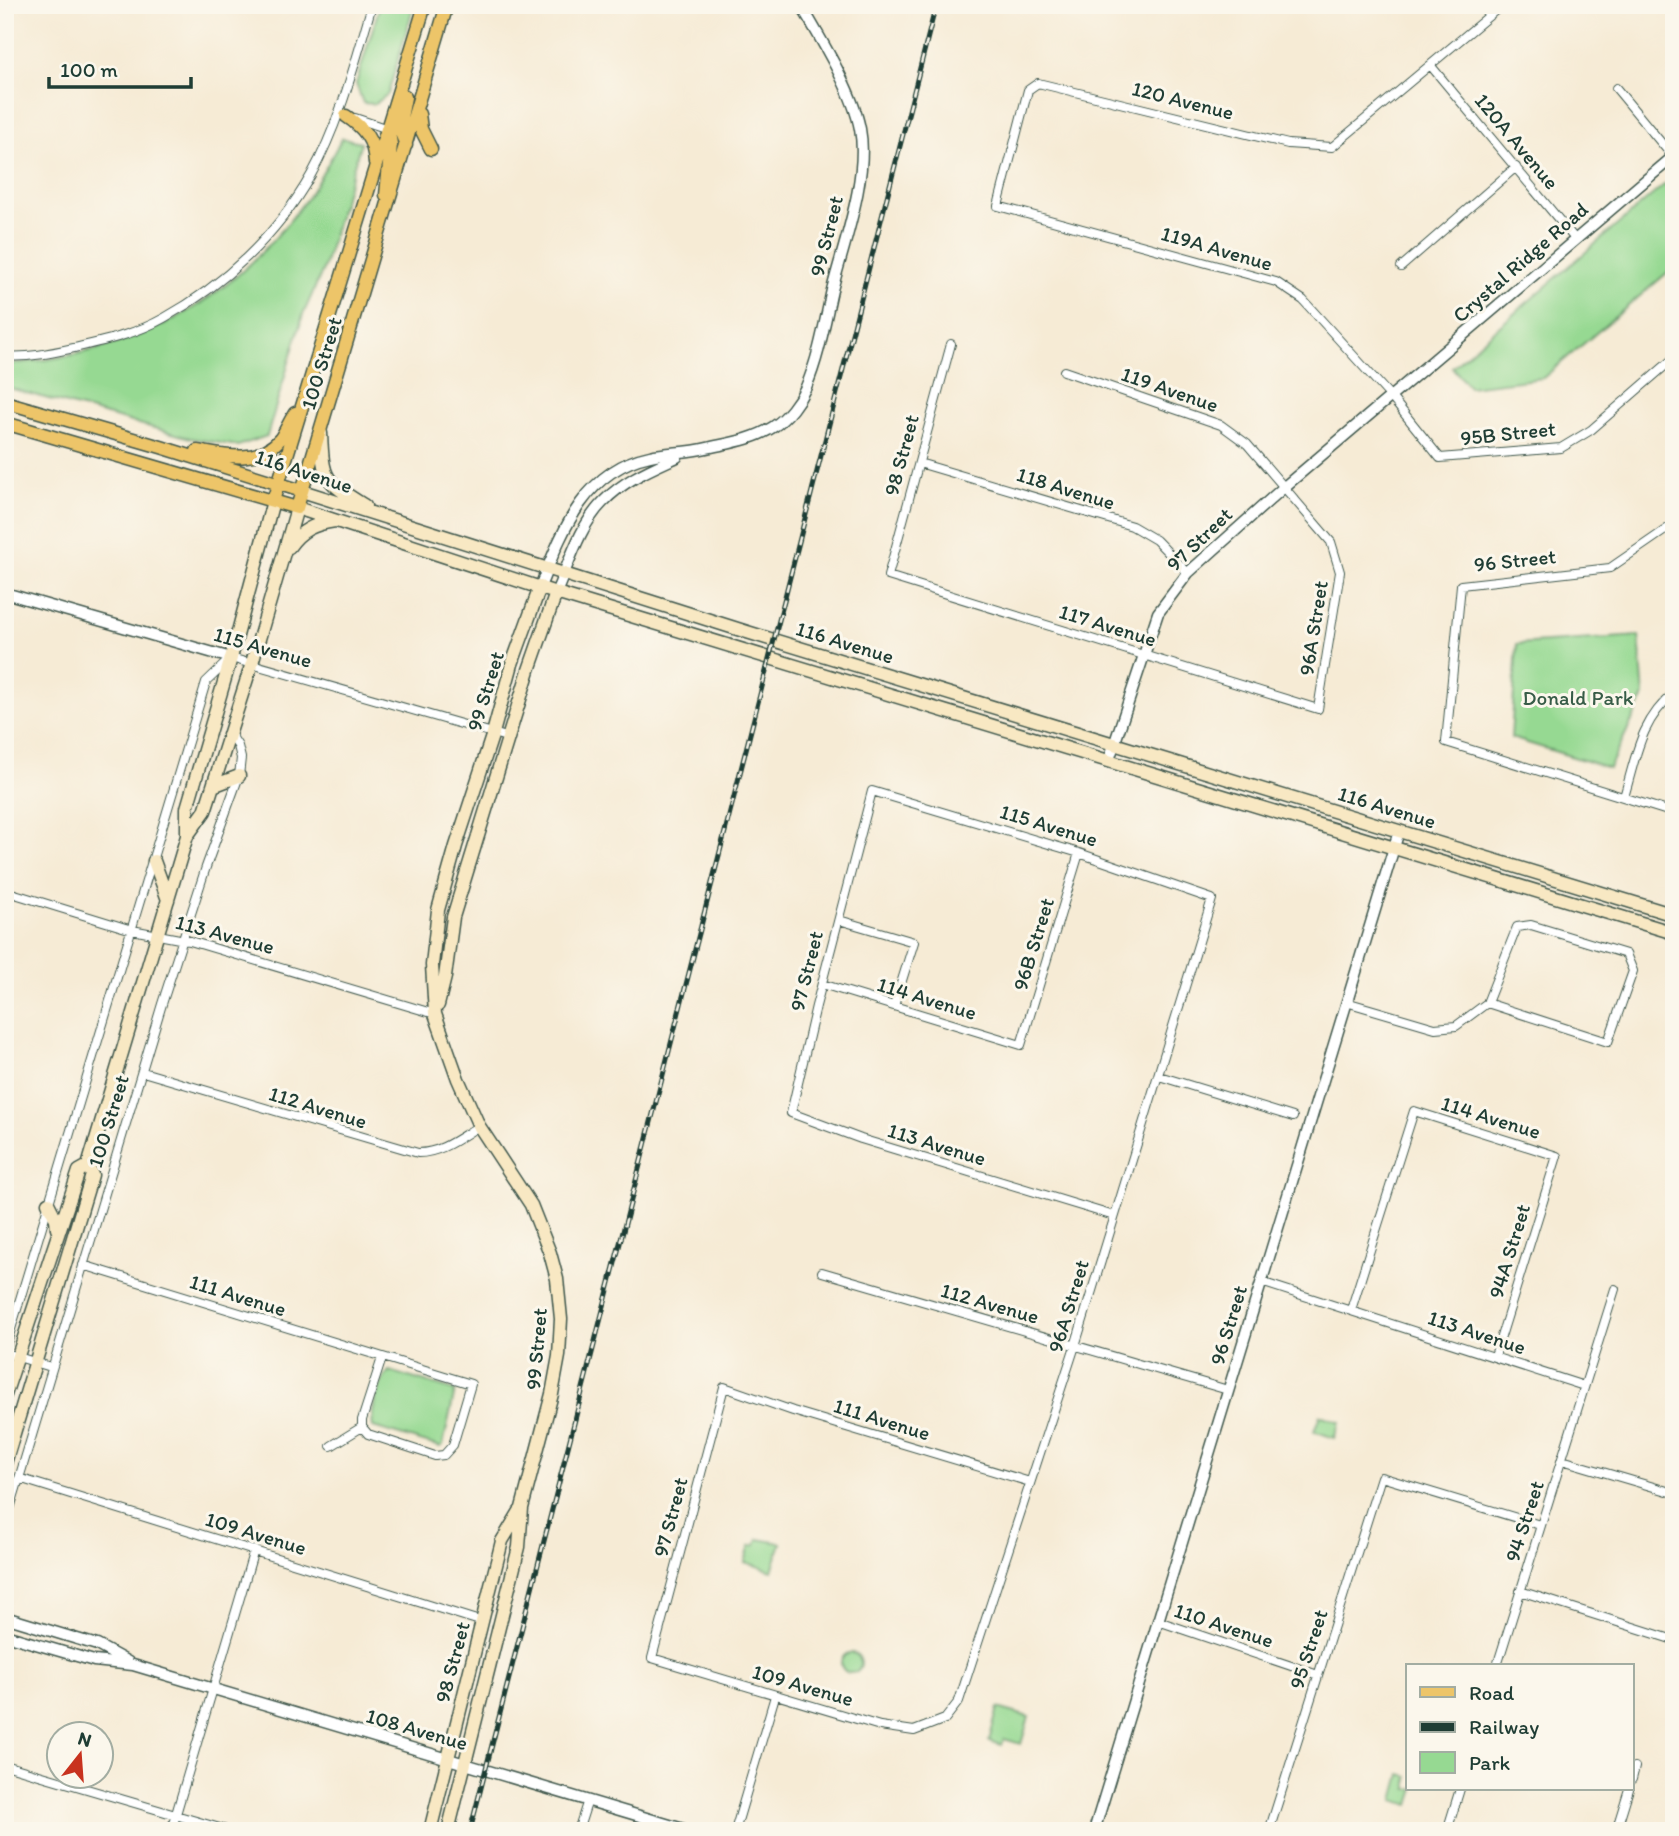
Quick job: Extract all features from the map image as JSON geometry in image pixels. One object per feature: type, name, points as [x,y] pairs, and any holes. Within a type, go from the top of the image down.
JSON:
[{"type":"main road","name":"100 Street","points":[[5,1463],[92,1175],[88,1166],[187,836],[187,808],[273,501],[425,5]]},
{"type":"main road","name":"100 Street","points":[[187,836],[205,811],[252,663],[447,5]]},
{"type":"main road","points":[[406,145],[399,122],[414,41]]},
{"type":"main road","points":[[418,105],[421,129],[432,149]]},
{"type":"main road","points":[[342,114],[366,133],[372,146],[375,167]]},
{"type":"main road","points":[[383,223],[391,144],[388,129]]},
{"type":"main road","points":[[161,447],[240,458],[261,453],[282,436],[307,392]]},
{"type":"main road","name":"116 Avenue","points":[[5,402],[279,483],[747,632],[1674,915]]},
{"type":"main road","name":"116 Avenue","points":[[5,423],[297,508],[556,593],[1674,933]]},
{"type":"main road","points":[[321,429],[322,464],[327,479],[383,517]]},
{"type":"main road","points":[[281,560],[299,534],[320,523],[337,521]]},
{"type":"main road","name":"99 Street","points":[[499,1625],[519,1547],[522,1508],[552,1394],[559,1356],[559,1291],[550,1253],[531,1205],[479,1126],[458,1079],[435,1014],[432,965],[438,909],[456,846],[493,733],[512,664],[540,587]]},
{"type":"main road","name":"99 Street","points":[[435,1014],[445,977],[453,917],[529,670],[556,593]]},
{"type":"main road","points":[[742,650],[747,632]]},
{"type":"main road","points":[[213,786],[239,776]]},
{"type":"main road","points":[[154,861],[168,901]]},
{"type":"main road","name":"100 Street","points":[[5,1395],[9,1353],[58,1232],[79,1171],[88,1166]]},
{"type":"main road","points":[[48,1203],[56,1219],[58,1232]]},
{"type":"main road","name":"98 Street","points":[[430,1831],[502,1541],[522,1508]]},
{"type":"main road","name":"98 Street","points":[[448,1831],[499,1625]]},
{"type":"street","points":[[5,356],[49,354],[110,340],[164,319],[214,286],[261,244],[281,220],[311,175],[342,114],[372,5]]},
{"type":"street","points":[[1431,66],[1502,5]]},
{"type":"street","name":"99 Street","points":[[556,593],[583,530],[603,501],[645,471],[684,454],[744,439],[773,427],[795,405],[811,374],[859,182],[862,149],[860,130],[850,96],[806,7]]},
{"type":"street","name":"120 Avenue","points":[[998,206],[1028,90],[1038,83],[1288,144],[1332,148],[1431,66]]},
{"type":"street","name":"120A Avenue","points":[[1431,66],[1575,239]]},
{"type":"street","points":[[1616,88],[1673,156]]},
{"type":"street","points":[[342,114],[388,129]]},
{"type":"street","name":"Crystal Ridge Road","points":[[1391,397],[1673,156]]},
{"type":"street","points":[[1401,267],[1516,167]]},
{"type":"street","name":"119A Avenue","points":[[998,206],[1276,282],[1303,300],[1391,397],[1440,458]]},
{"type":"street","name":"98 Street","points":[[888,576],[951,344]]},
{"type":"street","name":"95B Street","points":[[1440,458],[1561,448],[1591,430],[1674,358]]},
{"type":"street","name":"119 Avenue","points":[[1063,371],[1222,425],[1247,444],[1283,488]]},
{"type":"street","name":"97 Street","points":[[1109,760],[1158,613],[1188,573],[1391,397]]},
{"type":"street","name":"99 Street","points":[[540,587],[578,506],[597,483],[639,459],[684,454]]},
{"type":"street","name":"118 Avenue","points":[[919,463],[1132,526],[1156,540],[1188,573]]},
{"type":"street","name":"96A Street","points":[[1283,488],[1331,542],[1340,572],[1318,709]]},
{"type":"street","name":"96 Street","points":[[1624,797],[1446,741],[1461,585],[1610,569],[1674,524]]},
{"type":"street","name":"117 Avenue","points":[[888,576],[1318,709]]},
{"type":"street","name":"115 Avenue","points":[[5,593],[510,738]]},
{"type":"street","name":"100 Street","points":[[9,1353],[48,1203],[154,861],[206,682],[231,658]]},
{"type":"street","points":[[1674,693],[1662,703],[1645,725],[1624,797],[1674,813]]},
{"type":"street","name":"100 Street","points":[[5,1525],[183,939],[239,776],[241,758],[238,746],[229,732]]},
{"type":"street","name":"97 Street","points":[[791,1113],[872,791]]},
{"type":"street","name":"115 Avenue","points":[[872,791],[1079,853],[1212,899]]},
{"type":"street","name":"96 Street","points":[[1094,1831],[1399,831]]},
{"type":"street","name":"96B Street","points":[[1021,1045],[1079,853]]},
{"type":"street","name":"113 Avenue","points":[[5,891],[132,930],[183,939],[435,1014]]},
{"type":"street","name":"96A Street","points":[[945,1719],[959,1701],[1075,1346],[1212,899]]},
{"type":"street","name":"97 Street","points":[[839,920],[914,942],[894,1006]]},
{"type":"street","points":[[1346,1002],[1435,1028],[1456,1026],[1487,1003],[1517,927],[1531,925],[1626,954],[1633,971],[1608,1042],[1487,1003]]},
{"type":"street","name":"114 Avenue","points":[[822,984],[1021,1045]]},
{"type":"street","name":"112 Avenue","points":[[143,1072],[418,1153],[446,1147],[479,1126]]},
{"type":"street","points":[[1159,1076],[1293,1116]]},
{"type":"street","name":"114 Avenue","points":[[1351,1310],[1414,1111],[1557,1156]]},
{"type":"street","name":"113 Avenue","points":[[791,1113],[861,1139],[1114,1216]]},
{"type":"street","name":"94A Street","points":[[1495,1356],[1557,1156]]},
{"type":"street","name":"111 Avenue","points":[[83,1265],[471,1384],[453,1445],[443,1455],[435,1456],[368,1434],[362,1427]]},
{"type":"street","name":"112 Avenue","points":[[822,1272],[1228,1390]]},
{"type":"street","name":"113 Avenue","points":[[1261,1282],[1584,1386]]},
{"type":"street","points":[[1584,1386],[1615,1289]]},
{"type":"street","points":[[9,1353],[51,1367]]},
{"type":"street","points":[[331,1446],[362,1427],[382,1358]]},
{"type":"street","name":"94 Street","points":[[1498,1664],[1584,1386]]},
{"type":"street","name":"97 Street","points":[[652,1658],[724,1387]]},
{"type":"street","name":"111 Avenue","points":[[724,1387],[1030,1482]]},
{"type":"street","points":[[1562,1460],[1674,1493]]},
{"type":"street","name":"95 Street","points":[[1269,1831],[1381,1477],[1540,1525]]},
{"type":"street","name":"109 Avenue","points":[[19,1478],[483,1622]]},
{"type":"street","points":[[171,1831],[254,1550]]},
{"type":"street","points":[[1520,1591],[1674,1640]]},
{"type":"street","name":"108 Avenue","points":[[5,1617],[97,1645],[133,1665]]},
{"type":"street","name":"110 Avenue","points":[[1158,1621],[1318,1675]]},
{"type":"street","name":"108 Avenue","points":[[5,1635],[94,1661],[133,1665],[690,1831]]},
{"type":"street","name":"109 Avenue","points":[[652,1658],[880,1726],[914,1731],[945,1719]]},
{"type":"street","points":[[735,1831],[775,1696]]},
{"type":"street","points":[[5,1765],[230,1831]]},
{"type":"street","points":[[1634,1771],[1635,1767]]},
{"type":"street","points":[[1447,1831],[1460,1790]]},
{"type":"street","points":[[1616,1831],[1629,1790]]},
{"type":"street","points":[[578,1831],[588,1800]]},
{"type":"green space","points":[[380,5],[414,5],[388,94],[375,104],[363,103],[356,84]]},
{"type":"green space","points":[[342,138],[361,142],[324,267],[303,315],[267,436],[238,446],[190,438],[5,387],[5,364],[51,359],[95,350],[174,319],[210,297],[275,239],[309,194]]},
{"type":"green space","points":[[1665,184],[1674,193],[1674,267],[1543,378],[1469,387],[1452,367]]},
{"type":"green space","name":"Donald Park","points":[[1639,636],[1644,696],[1609,768],[1511,738],[1517,644]]},
{"type":"green space","points":[[389,1371],[455,1391],[443,1445],[440,1447],[373,1427],[376,1398]]},
{"type":"green space","points":[[1320,1415],[1340,1422],[1334,1438],[1314,1431]]},
{"type":"green space","points":[[758,1539],[781,1543],[772,1571],[745,1562],[750,1546],[756,1545]]},
{"type":"green space","points":[[851,1653],[858,1656],[861,1663],[858,1670],[851,1673],[844,1670],[841,1663],[844,1656]]},
{"type":"green space","points":[[998,1708],[1029,1717],[1021,1744],[1004,1739],[1002,1745],[989,1741]]},
{"type":"green space","points":[[1401,1774],[1406,1775],[1406,1790],[1415,1790],[1410,1805],[1394,1800]]},
{"type":"railway","points":[[470,1831],[936,5]]}]
